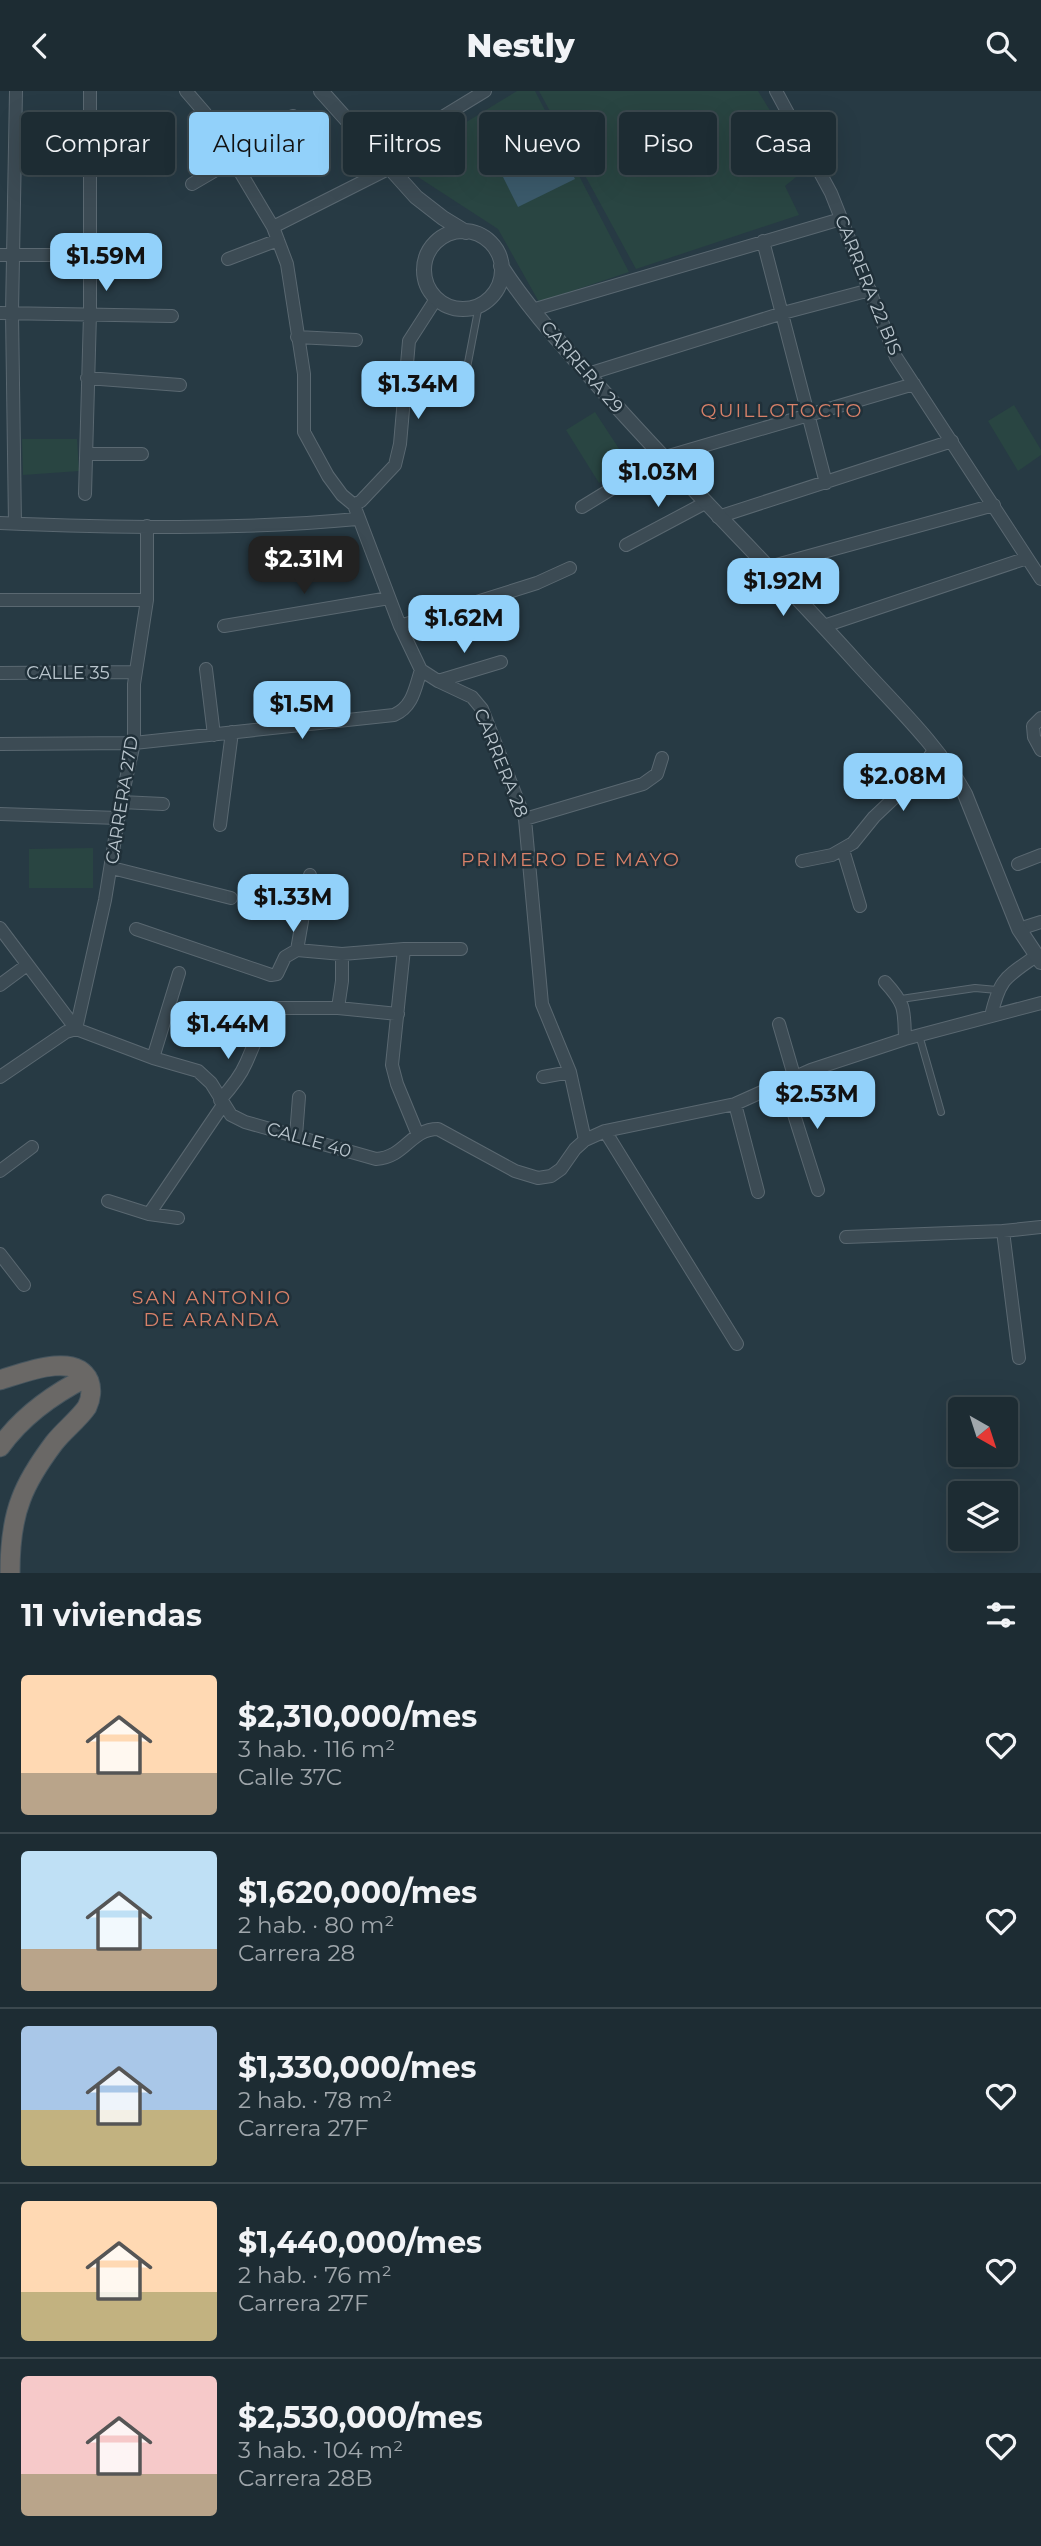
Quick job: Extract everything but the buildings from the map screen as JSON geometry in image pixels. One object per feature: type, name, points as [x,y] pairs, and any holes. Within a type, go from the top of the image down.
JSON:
[{"type":"highway","points":[[0,1394],[65,1364]]},
{"type":"highway","points":[[0,1380],[65,1364],[77,1367],[87,1377],[91,1395],[87,1406],[54,1444],[21,1498],[12,1533],[10,1573]]},
{"type":"highway","points":[[0,1447],[10,1433],[36,1408],[61,1390],[87,1377]]},
{"type":"street","points":[[15,524],[6,313],[16,91]]},
{"type":"street","points":[[85,494],[90,314],[90,91]]},
{"type":"street","points":[[186,91],[204,112]]},
{"type":"street","points":[[321,91],[343,115]]},
{"type":"street","points":[[451,112],[485,91]]},
{"type":"street","name":"CARRERA 22 BIS","points":[[776,91],[812,153],[896,357],[1041,579]]},
{"type":"street","points":[[192,184],[205,175]]},
{"type":"street","points":[[0,744],[134,744],[394,715],[404,711],[409,704],[421,670],[400,626],[357,519],[354,505],[342,495],[328,476],[304,432],[304,374],[287,264],[274,227],[243,175]]},
{"type":"street","points":[[274,227],[376,175]]},
{"type":"street","points":[[397,175],[427,207],[466,232]]},
{"type":"street","points":[[532,310],[841,219]]},
{"type":"street","points":[[466,232],[479,235],[490,243],[498,253],[501,273],[495,292],[480,305],[460,309],[447,306],[436,299],[428,288],[424,275],[430,248],[453,233],[466,232]]},
{"type":"street","points":[[228,259],[278,240]]},
{"type":"street","points":[[763,241],[826,483]]},
{"type":"street","points":[[7,256],[89,255]]},
{"type":"street","name":"CARRERA 29","points":[[501,273],[660,460]]},
{"type":"street","name":"CARRERA 29","points":[[501,273],[527,314],[954,775],[965,794],[1019,929],[1038,961]]},
{"type":"street","points":[[588,374],[783,313],[870,290]]},
{"type":"street","points":[[354,505],[361,502],[395,465],[400,444],[409,341],[436,299]]},
{"type":"street","points":[[6,313],[172,316]]},
{"type":"street","points":[[298,337],[356,340]]},
{"type":"street","points":[[87,378],[180,385]]},
{"type":"street","points":[[583,507],[660,460],[914,384]]},
{"type":"street","points":[[718,517],[952,441]]},
{"type":"street","points":[[87,454],[142,454]]},
{"type":"street","points":[[626,545],[702,505]]},
{"type":"street","name":"CARRERA 29","points":[[702,505],[769,567],[824,626],[932,753],[950,781],[1016,931],[1038,961]]},
{"type":"street","points":[[769,567],[994,505]]},
{"type":"street","points":[[0,523],[287,526],[357,519]]},
{"type":"street","name":"CARRERA 27D","points":[[76,1029],[112,867],[118,818],[134,744],[135,673],[147,600],[147,526]]},
{"type":"street","points":[[824,626],[1027,558]]},
{"type":"street","points":[[400,626],[537,583],[570,568]]},
{"type":"street","points":[[225,626],[389,598]]},
{"type":"street","points":[[0,600],[147,600]]},
{"type":"street","points":[[438,681],[501,662]]},
{"type":"street","points":[[206,669],[214,734]]},
{"type":"street","name":"CARRERA 28","points":[[421,670],[472,697],[482,709],[526,819],[542,1004],[570,1072],[585,1140]]},
{"type":"street","name":"CALLE 35","points":[[0,673],[135,673]]},
{"type":"street","points":[[1041,718],[1033,726],[1034,737],[1041,750]]},
{"type":"street","points":[[220,825],[232,732]]},
{"type":"street","points":[[802,861],[843,850],[913,780],[932,753]]},
{"type":"street","points":[[526,819],[643,784],[657,774],[662,758]]},
{"type":"street","points":[[121,802],[163,804]]},
{"type":"street","points":[[1,815],[118,818]]},
{"type":"street","points":[[843,850],[860,907]]},
{"type":"street","points":[[1018,864],[1041,855]]},
{"type":"street","points":[[112,867],[231,898]]},
{"type":"street","points":[[297,950],[310,875]]},
{"type":"street","points":[[1019,929],[1041,922]]},
{"type":"street","points":[[0,928],[76,1029],[66,1032],[0,1077]]},
{"type":"street","points":[[136,929],[271,975],[277,974],[285,957],[297,950],[342,954],[404,949],[461,949]]},
{"type":"street","points":[[404,949],[392,1065],[418,1135],[428,1129],[438,1129],[515,1171],[538,1178],[551,1176],[561,1169],[585,1140],[606,1131],[735,1104],[811,1070],[905,1039],[1041,1003]]},
{"type":"street","points":[[338,1008],[342,954]]},
{"type":"street","points":[[991,1016],[997,990],[1007,977],[1038,961]]},
{"type":"street","points":[[0,985],[27,965]]},
{"type":"street","points":[[153,1058],[179,973]]},
{"type":"street","points":[[885,982],[901,999],[905,1039]]},
{"type":"street","points":[[149,1214],[234,1085],[258,1034],[276,1008],[338,1008],[398,1014]]},
{"type":"street","points":[[779,1024],[790,1081],[818,1190]]},
{"type":"street","name":"CALLE 40","points":[[76,1029],[153,1058],[198,1071],[211,1083],[221,1103],[231,1115],[245,1122],[376,1159],[399,1153],[418,1135]]},
{"type":"street","points":[[543,1077],[570,1072]]},
{"type":"street","points":[[296,1136],[299,1097]]},
{"type":"street","points":[[735,1104],[758,1192]]},
{"type":"street","points":[[606,1131],[737,1344]]},
{"type":"street","points":[[0,1171],[32,1147]]},
{"type":"street","points":[[108,1201],[149,1214],[178,1218]]},
{"type":"street","points":[[846,1237],[1041,1227]]},
{"type":"street","points":[[1003,1231],[1019,1358]]},
{"type":"street","points":[[0,1254],[24,1285]]},
{"type":"lane","points":[[466,373],[480,305]]},
{"type":"lane","points":[[901,999],[975,988],[997,990]]},
{"type":"lane","points":[[919,1035],[941,1112]]},
{"type":"green space","points":[[517,91],[535,91],[546,112],[483,112]]},
{"type":"green space","points":[[539,91],[758,91],[771,112],[731,112],[731,175],[799,175],[785,186],[799,215],[636,269],[585,175],[605,175],[605,112],[550,112]]},
{"type":"green space","points":[[479,114],[479,175],[579,175],[629,272],[539,302],[498,229],[415,175],[465,175],[465,123]]},
{"type":"green space","points":[[1014,405],[1041,450],[1041,455],[1018,471],[988,421]]},
{"type":"green space","points":[[595,412],[629,464],[599,483],[566,430]]},
{"type":"green space","points":[[22,439],[77,439],[79,471],[23,475]]},
{"type":"green space","points":[[93,848],[93,888],[29,888],[29,849]]},
{"type":"water","points":[[502,175],[573,175],[575,179],[518,207]]},
{"type":"district","name":"QUILLOTOCTO","points":[[782,410]]},
{"type":"district","name":"PRIMERO DE MAYO","points":[[571,859]]},
{"type":"district","name":"SAN ANTONIO DE ARANDA","points":[[212,1308]]}]
